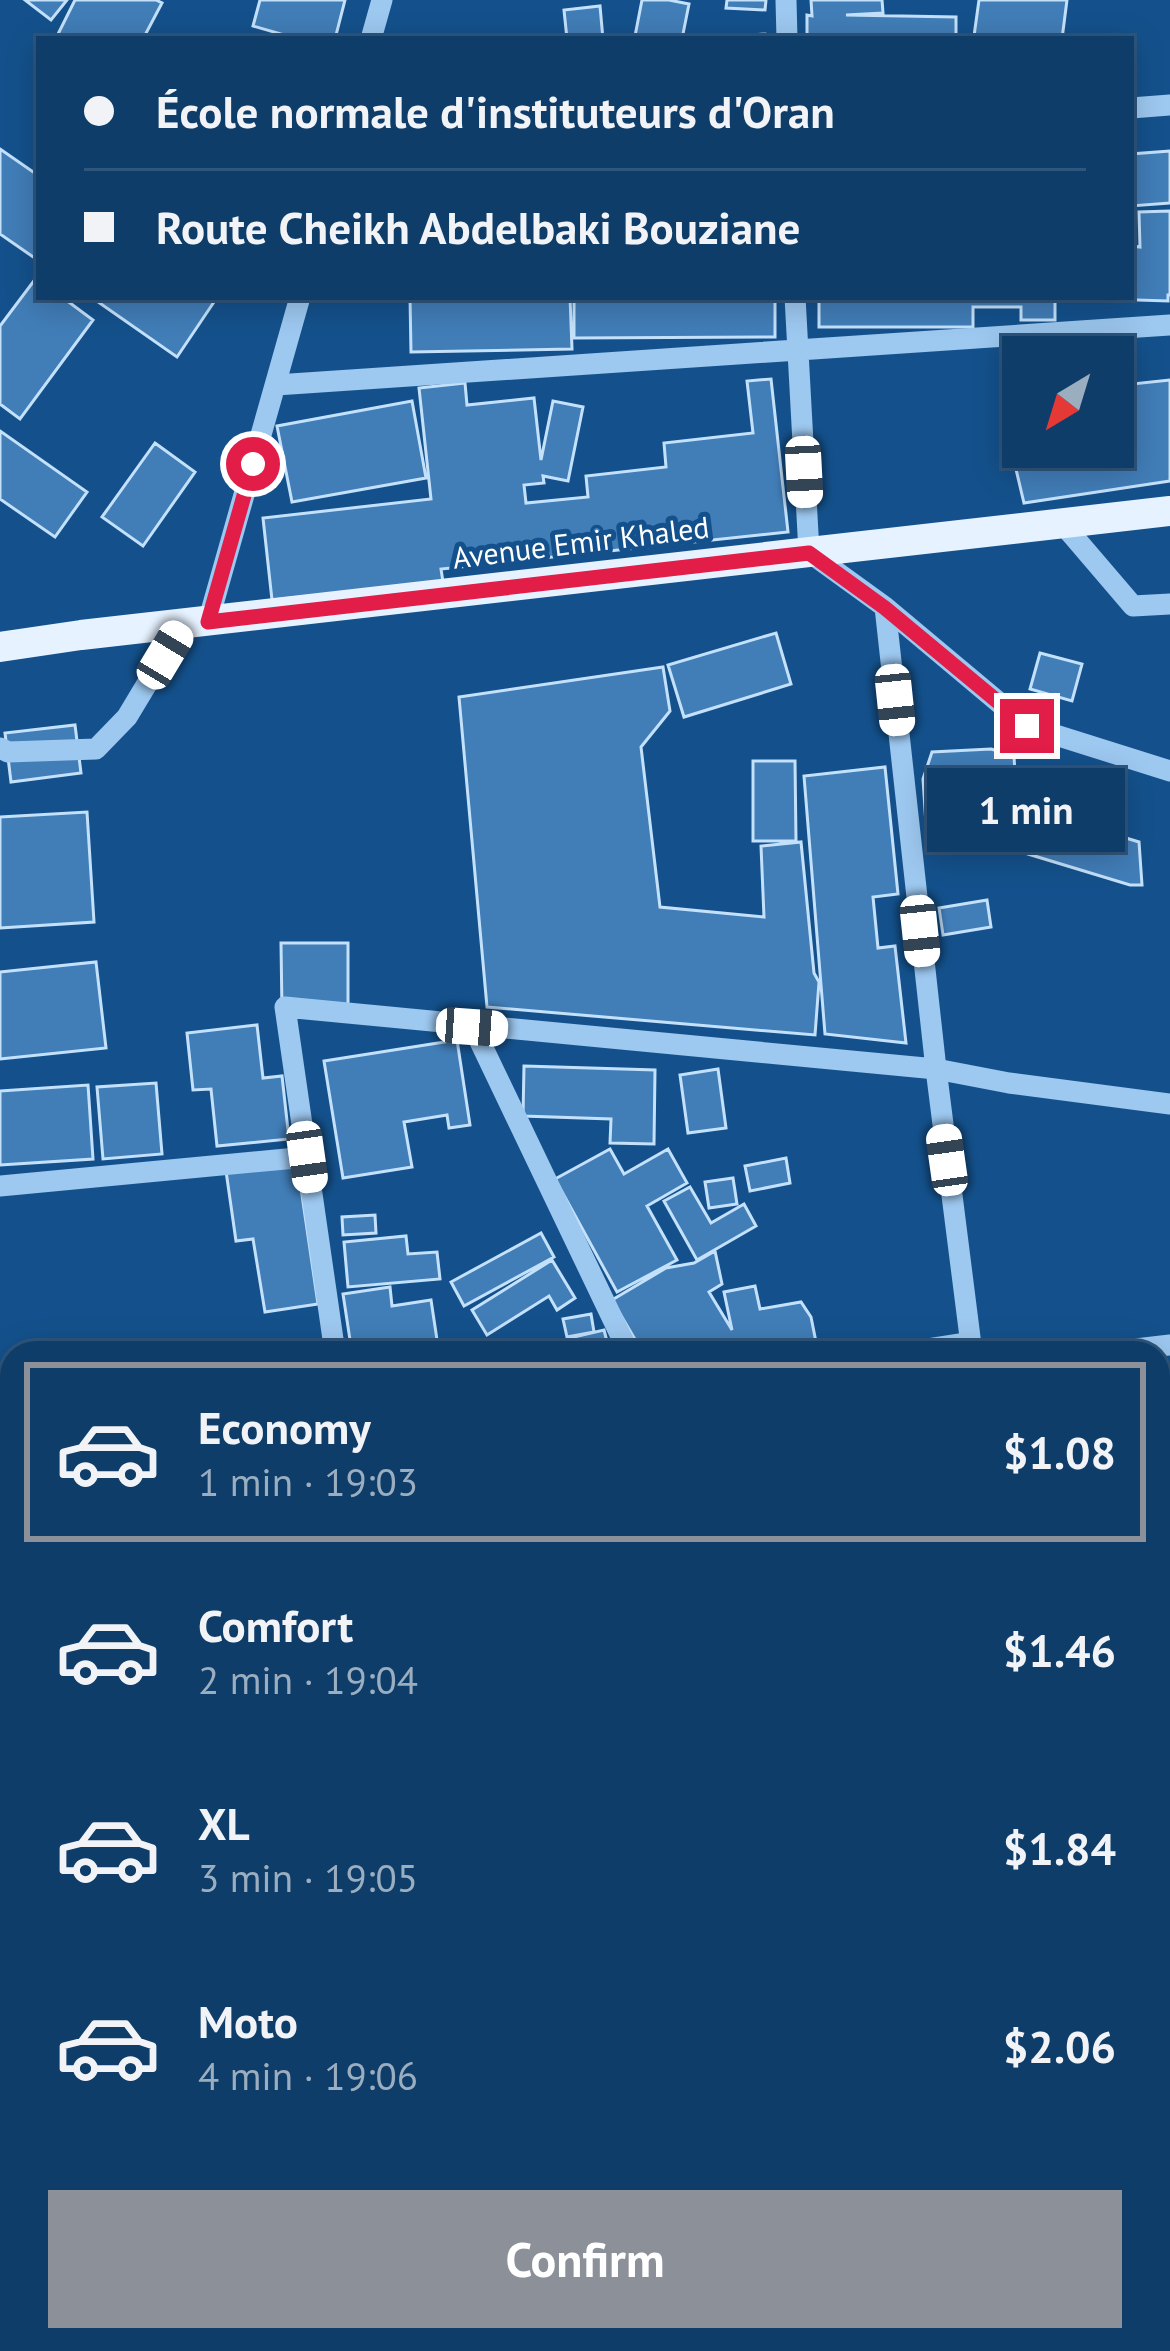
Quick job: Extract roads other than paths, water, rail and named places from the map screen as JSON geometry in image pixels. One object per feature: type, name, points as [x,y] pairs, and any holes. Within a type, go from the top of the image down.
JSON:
[{"type":"main road","name":"Avenue Emir Khaled","points":[[0,647],[1170,512]]},
{"type":"street","points":[[372,36],[382,0]]},
{"type":"street","points":[[786,0],[787,36]]},
{"type":"street","points":[[1134,108],[1170,105]]},
{"type":"street","points":[[0,748],[8,752],[96,748],[128,717],[195,623],[276,385],[299,300]]},
{"type":"street","points":[[795,300],[809,553],[885,608],[1027,726],[1170,771]]},
{"type":"street","points":[[276,385],[1170,325]]},
{"type":"street","points":[[1062,523],[1133,606],[1170,604]]},
{"type":"street","points":[[885,608],[970,1341]]},
{"type":"street","points":[[333,1341],[285,1007],[936,1069],[1170,1104]]},
{"type":"street","points":[[472,1027],[623,1341]]},
{"type":"street","points":[[0,1186],[307,1157]]}]
